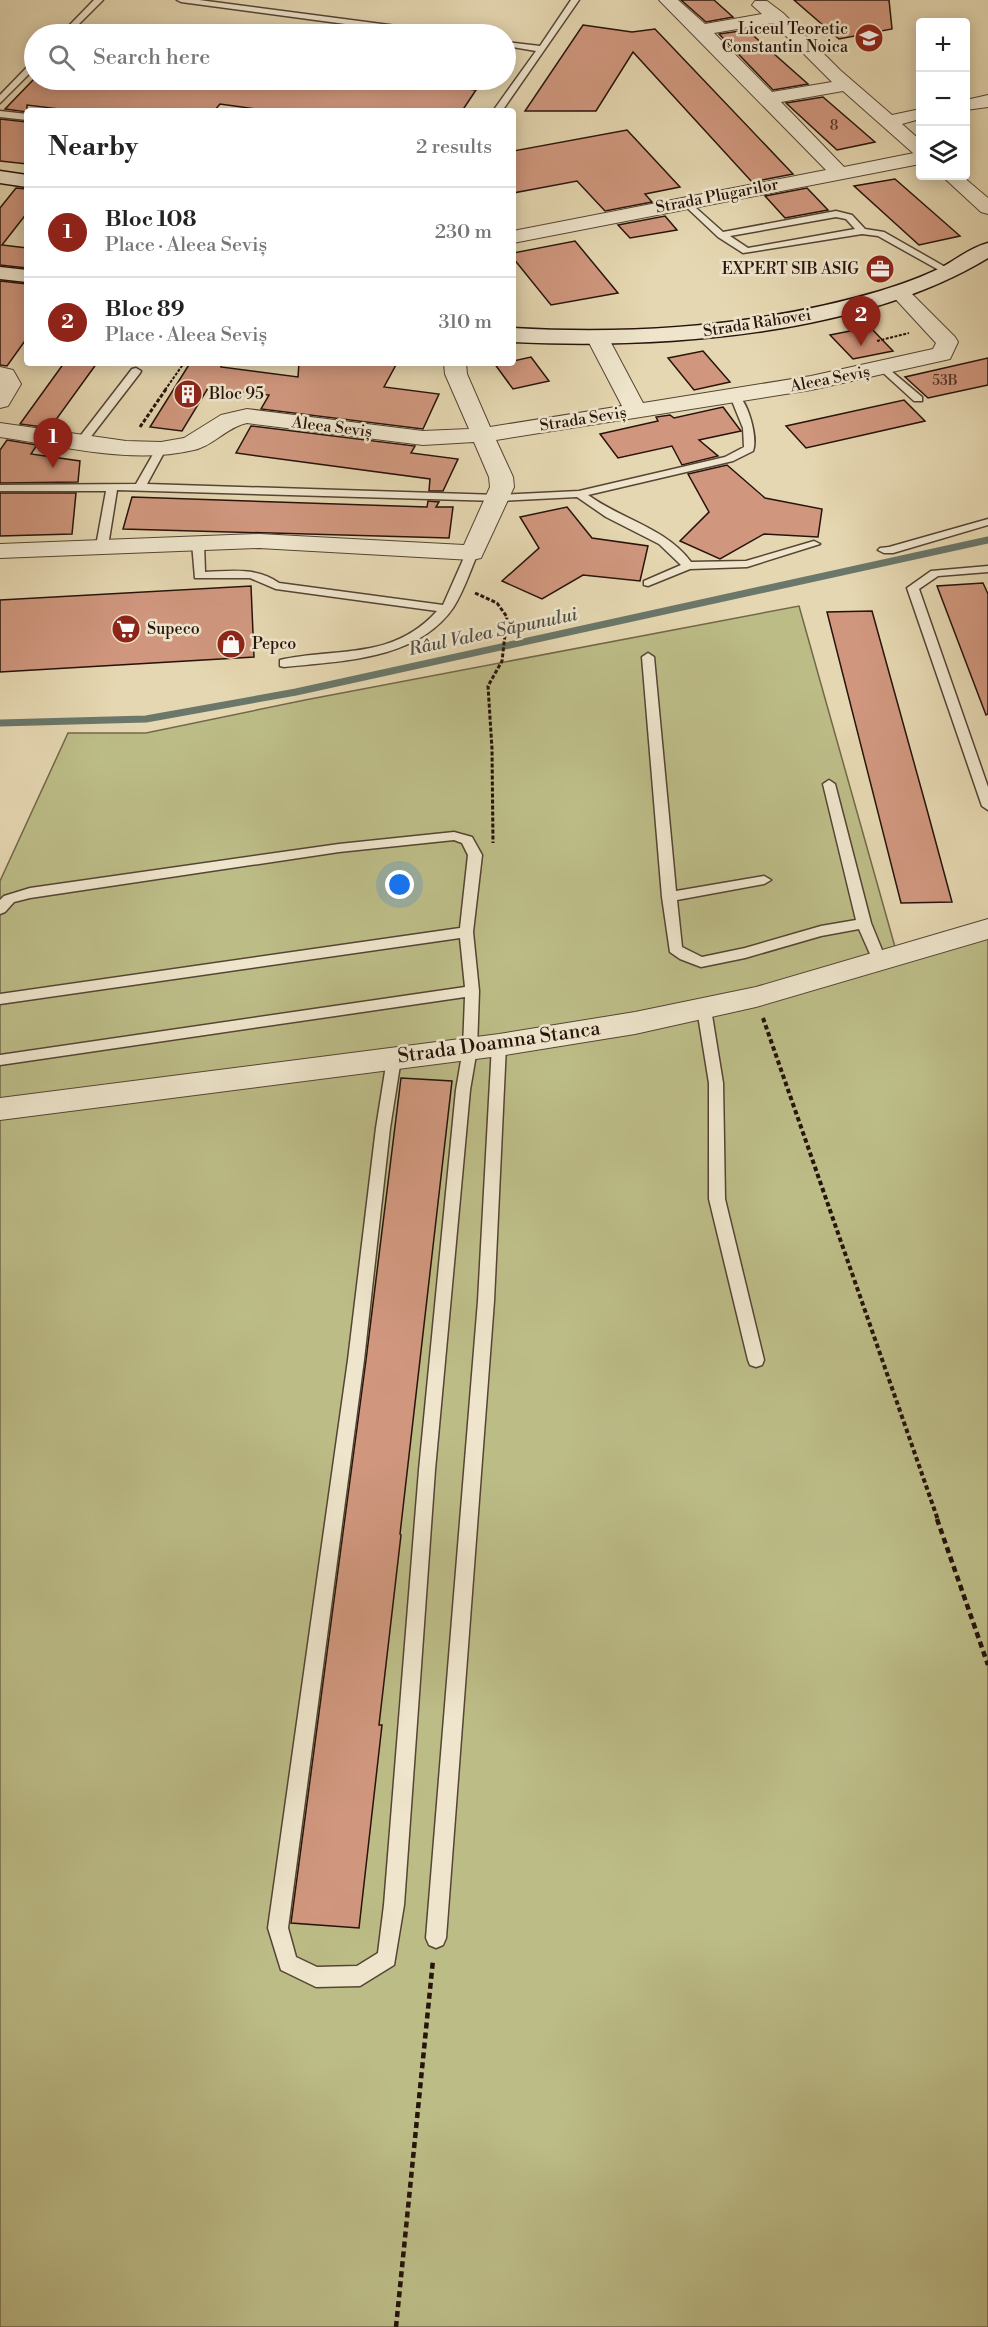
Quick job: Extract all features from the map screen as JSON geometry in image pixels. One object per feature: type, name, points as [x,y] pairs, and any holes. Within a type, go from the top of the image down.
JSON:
[{"type":"street","points":[[668,0],[701,30],[839,173]]},
{"type":"street","points":[[753,0],[777,16],[846,85],[916,145]]},
{"type":"street","points":[[701,30],[777,16]]},
{"type":"street","points":[[766,99],[846,85]]},
{"type":"street","points":[[970,104],[988,101]]},
{"type":"street","points":[[888,121],[916,115]]},
{"type":"street","name":"Strada Plugarilor","points":[[516,236],[686,201],[916,159]]},
{"type":"street","points":[[0,177],[24,181]]},
{"type":"street","points":[[956,180],[984,202]]},
{"type":"street","name":"Strada Rahovei","points":[[516,335],[597,337],[669,335],[757,325],[849,307],[899,292],[949,272],[988,249]]},
{"type":"street","points":[[0,273],[24,276]]},
{"type":"street","name":"Aleea Seviș","points":[[636,411],[735,396],[884,368],[942,354],[947,342],[899,292]]},
{"type":"street","name":"Strada Seviș","points":[[483,435],[636,411],[597,337]]},
{"type":"street","points":[[0,551],[259,541],[472,553],[499,498],[502,487],[501,477],[456,375],[455,366]]},
{"type":"street","points":[[0,374],[5,375],[10,384],[0,400]]},
{"type":"street","name":"Aleea Seviș","points":[[0,430],[126,448],[161,449],[191,444],[229,420],[247,416],[423,438],[483,435]]},
{"type":"street","name":"Strada Doamna Stanca","points":[[0,1109],[499,1045],[704,1009],[756,997],[988,929]]},
{"type":"lane","points":[[75,24],[99,0]]},
{"type":"lane","points":[[181,0],[360,24]]},
{"type":"lane","points":[[516,85],[575,0]]},
{"type":"lane","points":[[516,45],[542,49]]},
{"type":"lane","points":[[0,100],[24,75]]},
{"type":"lane","points":[[499,108],[512,90]]},
{"type":"lane","points":[[0,114],[24,117]]},
{"type":"lane","points":[[686,201],[721,235],[746,251],[862,231],[881,234],[949,272]]},
{"type":"lane","points":[[721,235],[836,214],[849,217],[862,231]]},
{"type":"lane","points":[[884,368],[918,399]]},
{"type":"lane","points":[[82,441],[136,371]]},
{"type":"lane","points":[[0,488],[140,487],[499,498],[579,494],[729,459],[749,449],[751,438],[748,424],[735,396]]},
{"type":"lane","points":[[140,487],[161,449]]},
{"type":"lane","points":[[102,546],[112,488]]},
{"type":"lane","points":[[579,494],[608,514],[659,539],[682,557],[688,566]]},
{"type":"lane","points":[[884,550],[889,551],[985,522]]},
{"type":"lane","points":[[198,543],[199,576],[254,575],[264,577],[276,586],[446,609]]},
{"type":"lane","points":[[648,583],[688,566],[747,564],[814,544]]},
{"type":"lane","points":[[284,663],[344,657],[393,646],[415,636],[446,609],[472,553]]},
{"type":"lane","points":[[988,568],[934,573],[921,580],[913,588],[988,806]]},
{"type":"lane","points":[[648,657],[675,949],[701,962],[745,953],[821,931],[864,923]]},
{"type":"lane","points":[[829,784],[864,923],[879,960]]},
{"type":"lane","points":[[0,909],[9,899],[30,893],[339,848],[454,836],[467,840],[475,855],[465,932],[472,991],[470,1049],[462,1090],[429,1446],[394,1905],[387,1958],[360,1976],[316,1977],[288,1962],[278,1928],[356,1360],[383,1128],[394,1059]]},
{"type":"lane","points":[[669,897],[764,880]]},
{"type":"lane","points":[[0,999],[465,932]]},
{"type":"lane","points":[[0,1059],[472,991]]},
{"type":"lane","points":[[704,1009],[716,1083],[717,1199],[756,1360]]},
{"type":"lane","points":[[436,1938],[486,1301],[499,1045]]},
{"type":"path","points":[[126,448],[182,366]]},
{"type":"path","points":[[458,585],[496,603],[507,616],[502,661],[488,686],[492,749],[493,850]]},
{"type":"path","points":[[756,997],[988,1665]]},
{"type":"path","points":[[396,2327],[436,1938]]},
{"type":"green space","points":[[799,606],[897,954],[988,935],[988,2327],[0,2327],[0,881],[68,733],[146,733],[305,700]]},
{"type":"building","points":[[681,0],[714,0],[733,17],[706,22]]},
{"type":"building","points":[[794,0],[889,0],[892,29],[839,39]]},
{"type":"building","points":[[583,25],[632,32],[655,29],[793,174],[752,182],[633,52],[596,111],[525,111]]},
{"type":"building","points":[[747,30],[808,84],[773,90],[719,34]]},
{"type":"building","points":[[24,89],[476,90],[464,108],[249,108],[220,104],[217,108],[52,108],[27,105],[24,112],[5,109]]},
{"type":"building","points":[[823,97],[875,142],[837,150],[786,103]]},
{"type":"building","points":[[0,119],[24,122],[24,164],[0,161]]},
{"type":"building","points":[[627,130],[680,187],[645,194],[652,202],[605,211],[577,181],[516,192],[516,150]]},
{"type":"building","points":[[895,179],[960,236],[919,245],[854,186]]},
{"type":"building","points":[[16,188],[24,189],[24,217],[2,245],[24,248],[24,268],[0,265],[0,208]]},
{"type":"building","points":[[807,188],[828,210],[785,218],[765,196]]},
{"type":"building","points":[[665,216],[677,230],[630,238],[618,225]]},
{"type":"building","points":[[575,241],[618,293],[551,305],[516,262],[516,252]]},
{"type":"building","points":[[0,281],[24,284],[24,342],[7,366],[0,365]]},
{"type":"building","points":[[870,327],[893,351],[853,359],[830,335]]},
{"type":"building","points":[[703,351],[730,382],[694,390],[668,358]]},
{"type":"building","points":[[531,357],[549,381],[513,389],[496,366],[516,366],[516,360]]},
{"type":"building","points":[[988,358],[988,385],[928,398],[905,377]]},
{"type":"building","points":[[62,366],[95,366],[50,428],[20,424]]},
{"type":"building","points":[[188,366],[222,366],[298,377],[299,366],[395,366],[384,387],[439,394],[423,429],[261,409],[269,395],[208,388],[182,431],[150,427]]},
{"type":"building","points":[[904,400],[925,421],[806,448],[786,426]]},
{"type":"building","points":[[723,407],[741,431],[699,440],[718,456],[682,465],[672,446],[618,458],[600,434],[658,421],[656,417],[670,415],[674,418]]},
{"type":"building","points":[[251,426],[415,446],[411,453],[458,459],[443,491],[429,491],[430,479],[236,453]]},
{"type":"building","points":[[7,440],[37,445],[31,454],[80,461],[78,482],[0,483],[0,450]]},
{"type":"building","points":[[727,465],[765,498],[822,509],[818,537],[764,534],[720,559],[680,541],[709,512],[688,474]]},
{"type":"building","points":[[0,493],[76,493],[72,534],[0,536]]},
{"type":"building","points":[[132,497],[427,507],[428,501],[439,502],[436,507],[453,507],[449,538],[123,529]]},
{"type":"building","points":[[567,507],[592,538],[648,546],[640,581],[583,575],[542,599],[502,581],[539,548],[520,517]]},
{"type":"building","points":[[983,583],[988,594],[988,714],[986,715],[937,586]]},
{"type":"building","name":"Supeco","points":[[251,586],[254,657],[0,672],[0,600]]},
{"type":"building","points":[[872,611],[952,902],[901,903],[827,612]]},
{"type":"building","points":[[401,1078],[452,1081],[379,1725],[382,1725],[359,1928],[291,1923],[366,1360]]},
{"type":"waterway","name":"Râul Valea Săpunului","points":[[0,723],[146,719],[296,692],[988,540]]},
{"type":"place","name":"Liceul Teoretic Constantin Noica","points":[[869,38]]},
{"type":"place","name":"EXPERT SIB ASIG","points":[[880,269]]},
{"type":"place","name":"Bloc 89","points":[[861,346]]},
{"type":"place","name":"Bloc 95","points":[[188,394]]},
{"type":"place","name":"Bloc 108","points":[[53,468]]},
{"type":"place","name":"Supeco","points":[[126,629]]},
{"type":"place","name":"Pepco","points":[[231,644]]}]
